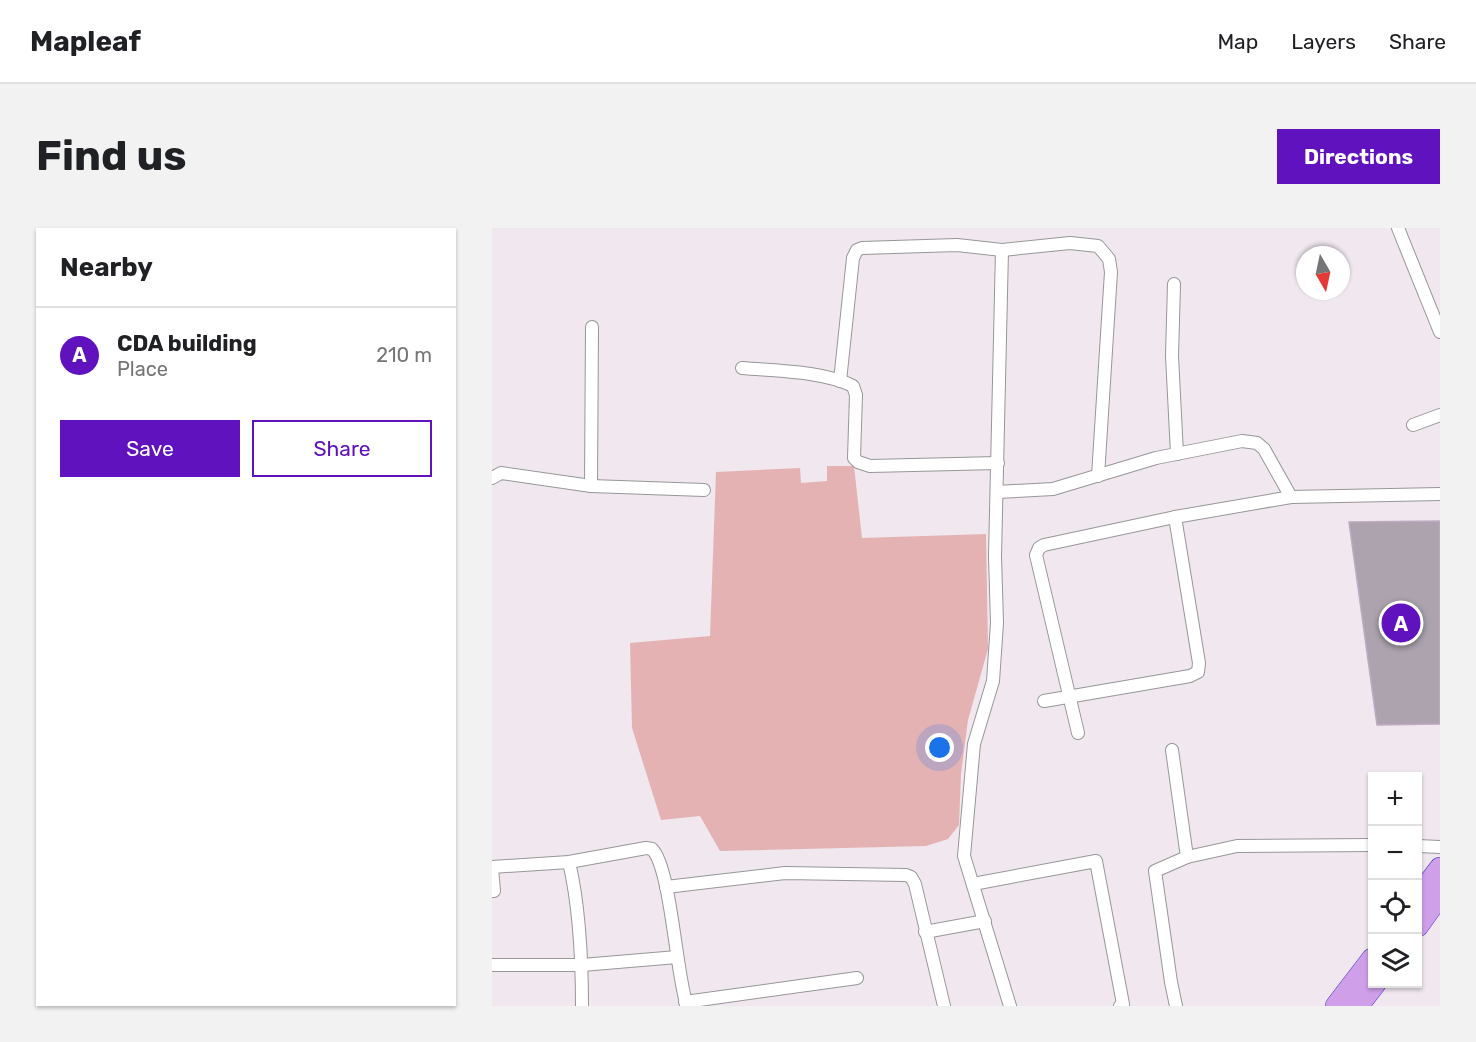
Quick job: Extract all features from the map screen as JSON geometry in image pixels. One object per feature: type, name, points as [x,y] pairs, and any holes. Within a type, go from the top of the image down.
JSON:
[{"type":"highway","points":[[1422,892],[1440,867]]},
{"type":"highway","points":[[1422,920],[1440,895]]},
{"type":"highway","points":[[1336,1006],[1368,964]]},
{"type":"highway","points":[[1358,1006],[1372,988]]},
{"type":"street","points":[[1398,228],[1440,330]]},
{"type":"street","points":[[840,381],[853,258],[857,250],[957,245],[1002,249],[1070,243],[1098,246],[1109,259],[1111,272],[1098,476]]},
{"type":"street","points":[[1002,249],[995,556],[997,622],[993,681],[974,744],[964,856],[1010,1006]]},
{"type":"street","points":[[1174,284],[1172,356],[1178,454]]},
{"type":"street","points":[[591,486],[592,327]]},
{"type":"street","points":[[742,368],[802,374],[840,381],[853,386],[855,390],[854,458],[858,462],[870,466],[998,463]]},
{"type":"street","points":[[1413,425],[1440,415]]},
{"type":"street","points":[[997,492],[1053,489],[1178,454],[1242,441],[1257,443],[1264,449],[1292,498]]},
{"type":"street","points":[[492,478],[501,473],[591,486],[704,490]]},
{"type":"street","points":[[1078,733],[1036,555],[1044,544],[1175,517],[1292,498],[1440,494]]},
{"type":"street","points":[[1044,701],[1190,676],[1198,672],[1199,663],[1175,517]]},
{"type":"street","points":[[1173,750],[1187,857]]},
{"type":"street","points":[[1176,1006],[1155,871],[1187,857],[1237,846],[1368,845]]},
{"type":"street","points":[[1422,846],[1440,847]]},
{"type":"street","points":[[492,891],[494,891],[492,867],[569,862],[646,848],[652,849],[658,857],[666,887],[686,1004],[857,978]]},
{"type":"street","points":[[974,884],[1096,861],[1123,1004],[1120,1006]]},
{"type":"street","points":[[569,862],[575,886],[582,965],[582,1006]]},
{"type":"street","points":[[666,887],[785,873],[906,875],[911,877],[915,884],[944,1006]]},
{"type":"street","points":[[925,932],[985,921]]},
{"type":"street","points":[[492,965],[582,965],[677,957]]},
{"type":"shaded area","points":[[827,466],[854,466],[862,538],[986,534],[988,649],[968,720],[961,774],[959,825],[948,839],[926,846],[720,851],[700,816],[661,820],[632,728],[630,643],[710,636],[716,472],[800,468],[801,483],[827,481]]},
{"type":"building","points":[[1440,521],[1440,724],[1377,725],[1349,522]]},
{"type":"place","name":"CDA building","points":[[1401,623]]}]
